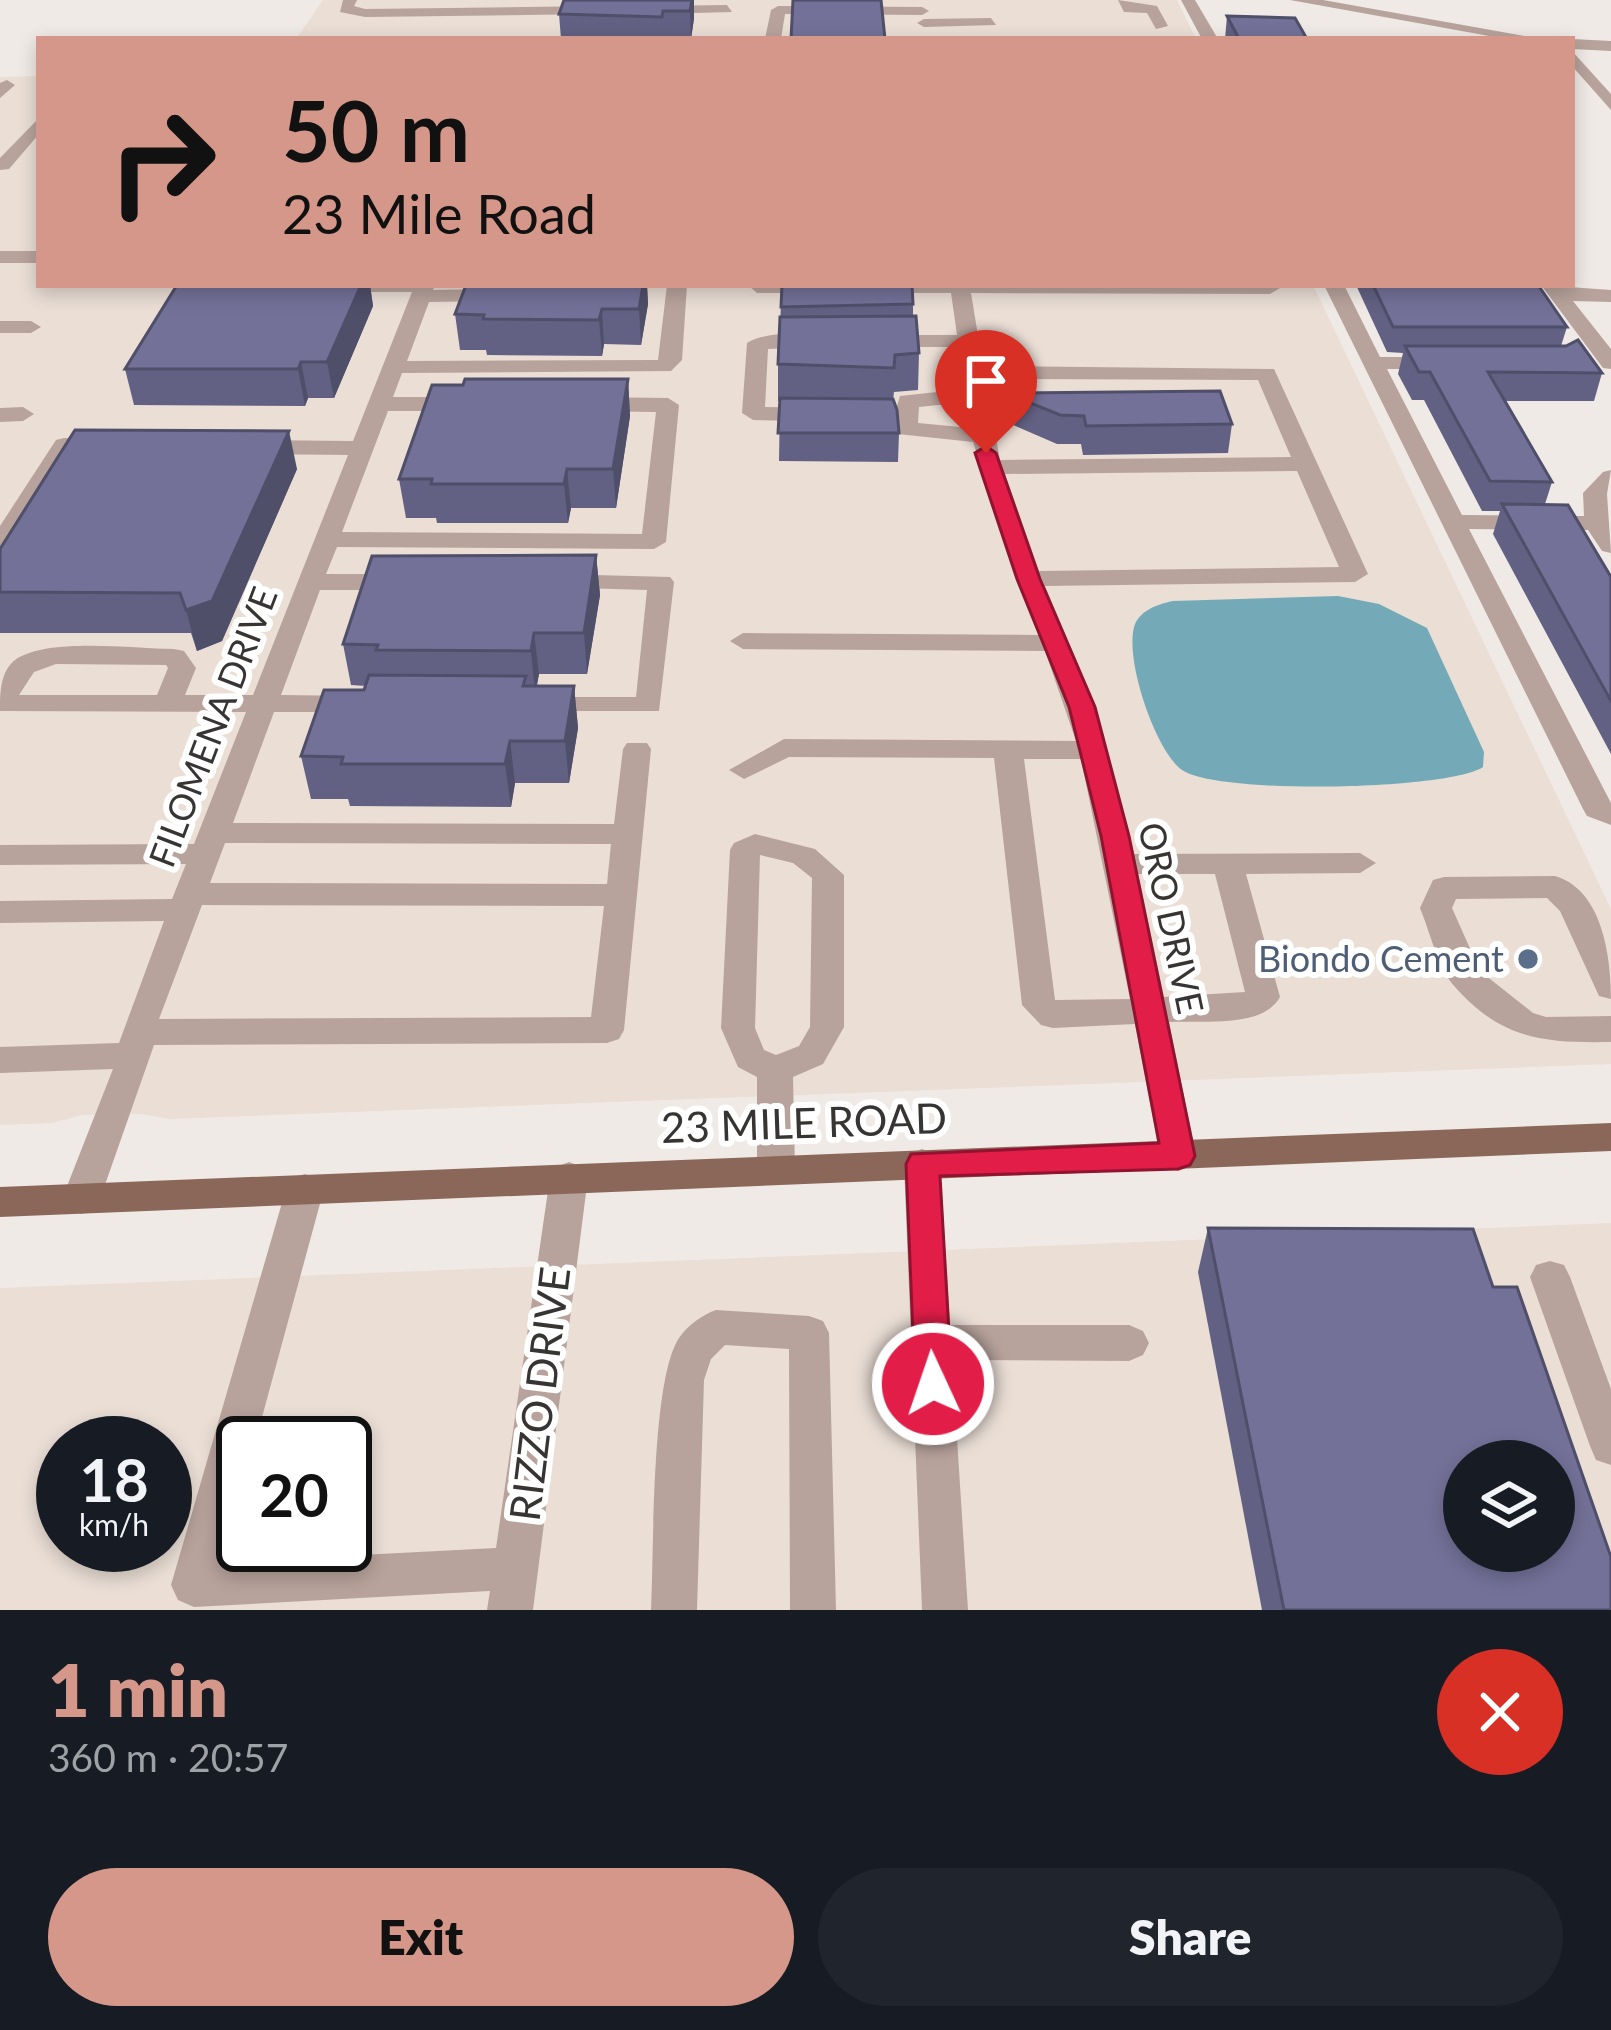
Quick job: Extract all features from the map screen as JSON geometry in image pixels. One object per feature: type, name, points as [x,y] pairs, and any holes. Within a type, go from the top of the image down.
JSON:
[{"type":"main road","name":"23 MILE ROAD","points":[[0,1202],[1611,1137]]},
{"type":"street","points":[[350,0],[345,9],[356,12],[470,7],[531,13],[624,10]]},
{"type":"street","points":[[1125,0],[1129,9],[1152,9],[1161,26]]},
{"type":"street","points":[[1188,0],[1208,36]]},
{"type":"street","points":[[1297,0],[1382,21],[1508,36]]},
{"type":"street","points":[[1382,21],[1408,0]]},
{"type":"street","points":[[644,10],[727,12]]},
{"type":"street","points":[[774,36],[778,10],[991,22]]},
{"type":"street","points":[[1575,44],[1611,46]]},
{"type":"street","points":[[1575,60],[1611,105]]},
{"type":"street","points":[[8,165],[36,127]]},
{"type":"street","points":[[0,257],[36,257]]},
{"type":"street","points":[[385,288],[514,295]]},
{"type":"street","name":"ORO DRIVE","points":[[960,288],[982,436],[1093,751],[1178,1156]]},
{"type":"street","points":[[1336,288],[1598,809],[1611,815]]},
{"type":"street","name":"FILOMENA DRIVE","points":[[81,1199],[262,704],[424,289]]},
{"type":"street","points":[[393,368],[663,366],[671,360],[668,290]]},
{"type":"street","points":[[1555,290],[1611,296]]},
{"type":"street","points":[[1555,290],[1611,364]]},
{"type":"street","points":[[0,327],[31,328]]},
{"type":"street","points":[[905,416],[753,413],[758,343],[968,341]]},
{"type":"street","points":[[1373,363],[1463,363]]},
{"type":"street","points":[[982,436],[910,432],[905,416],[908,401],[973,383],[1266,374],[1355,574],[1029,579]]},
{"type":"street","points":[[379,404],[490,404]]},
{"type":"street","points":[[326,539],[654,542],[668,405],[557,404]]},
{"type":"street","points":[[0,545],[64,446],[133,446]]},
{"type":"street","points":[[224,447],[362,448]]},
{"type":"street","points":[[991,467],[1304,464]]},
{"type":"street","points":[[1611,477],[1595,493],[1596,523],[1611,546]]},
{"type":"street","points":[[1453,522],[1596,523]]},
{"type":"street","points":[[310,582],[427,582]]},
{"type":"street","points":[[512,705],[649,705],[661,582],[520,582]]},
{"type":"street","points":[[743,641],[1058,643]]},
{"type":"street","points":[[167,704],[182,668],[174,658],[53,656],[24,666],[0,703],[143,704],[167,704],[399,704]]},
{"type":"street","points":[[744,770],[784,748],[1093,751]]},
{"type":"street","points":[[0,1060],[136,1043],[607,1030],[637,749]]},
{"type":"street","points":[[1008,750],[1040,1005],[1054,1016],[1251,1005],[1263,997],[1228,864]]},
{"type":"street","points":[[0,855],[210,844],[628,834]]},
{"type":"street","points":[[755,844],[800,854],[814,860],[828,875],[827,1027],[811,1055],[776,1070],[750,1058],[738,1028],[745,850],[755,844]]},
{"type":"street","points":[[1120,864],[1360,863]]},
{"type":"street","points":[[1611,987],[1574,905],[1555,887],[1444,888],[1436,908],[1466,978],[1521,1022],[1546,1030],[1611,1029]]},
{"type":"street","points":[[0,912],[188,902],[621,895]]},
{"type":"street","points":[[776,1070],[776,1170]]},
{"type":"street","points":[[922,1164],[945,1610]]},
{"type":"street","name":"RIZZO DRIVE","points":[[514,1589],[568,1177]]},
{"type":"street","points":[[305,1189],[194,1585],[514,1589]]},
{"type":"street","points":[[1550,1277],[1611,1446]]},
{"type":"street","points":[[674,1610],[683,1380],[694,1348],[716,1327],[809,1333],[813,1610]]},
{"type":"street","points":[[931,1342],[1129,1343]]},
{"type":"shaded area","points":[[323,0],[1177,0],[1195,36],[298,36]]},
{"type":"shaded area","points":[[36,76],[36,288],[1314,288],[1611,909],[1611,1064],[170,1119],[141,1114],[82,1115],[52,1123],[0,1125],[0,77]]},
{"type":"shaded area","points":[[1611,1223],[1611,1610],[0,1610],[0,1288]]},
{"type":"water","points":[[1338,596],[1379,604],[1427,628],[1484,752],[1483,767],[1426,781],[1333,786],[1239,783],[1182,770],[1152,724],[1137,679],[1132,639],[1142,614],[1173,601]]},
{"type":"building","points":[[564,0],[692,0],[690,11],[663,11],[662,17],[559,14]]},
{"type":"building","points":[[793,0],[881,0],[885,36],[791,36]]},
{"type":"building","points":[[1227,16],[1295,18],[1305,36],[1237,36]]},
{"type":"building","points":[[175,288],[360,288],[327,362],[301,362],[298,369],[125,369]]},
{"type":"building","points":[[465,288],[642,288],[639,309],[602,309],[599,320],[483,319],[484,315],[455,314]]},
{"type":"building","points":[[782,288],[912,288],[913,304],[781,307]]},
{"type":"building","points":[[1374,288],[1540,288],[1567,327],[1393,327]]},
{"type":"building","points":[[916,316],[919,353],[895,355],[894,368],[778,364],[780,317]]},
{"type":"building","points":[[1578,340],[1602,373],[1488,372],[1552,482],[1490,481],[1430,372],[1419,372],[1405,346],[1566,346]]},
{"type":"building","points":[[465,379],[628,379],[613,469],[567,469],[564,484],[431,484],[432,479],[399,479],[432,385],[463,385]]},
{"type":"building","points":[[1220,391],[1232,424],[1086,426],[1084,416],[1060,415],[1006,393]]},
{"type":"building","points":[[780,398],[893,399],[899,433],[778,433]]},
{"type":"building","points":[[75,430],[289,431],[212,601],[186,610],[180,593],[0,592],[0,549]]},
{"type":"building","points":[[1502,504],[1568,505],[1611,577],[1611,701]]},
{"type":"building","points":[[596,555],[584,633],[534,633],[531,651],[376,650],[378,645],[343,644],[372,556]]},
{"type":"building","points":[[369,675],[526,676],[523,686],[574,686],[565,741],[510,741],[505,764],[341,764],[343,757],[301,756],[324,690],[364,690]]},
{"type":"building","points":[[1208,1228],[1473,1229],[1493,1287],[1517,1287],[1570,1440],[1443,1440],[1443,1572],[1575,1572],[1575,1454],[1611,1557],[1611,1610],[1284,1610]]},
{"type":"place","name":"Biondo Cement","points":[[1528,959]]},
{"type":"route","points":[[933,1384],[922,1164],[1178,1156],[1115,836],[1082,707],[1029,579],[986,453]]}]
